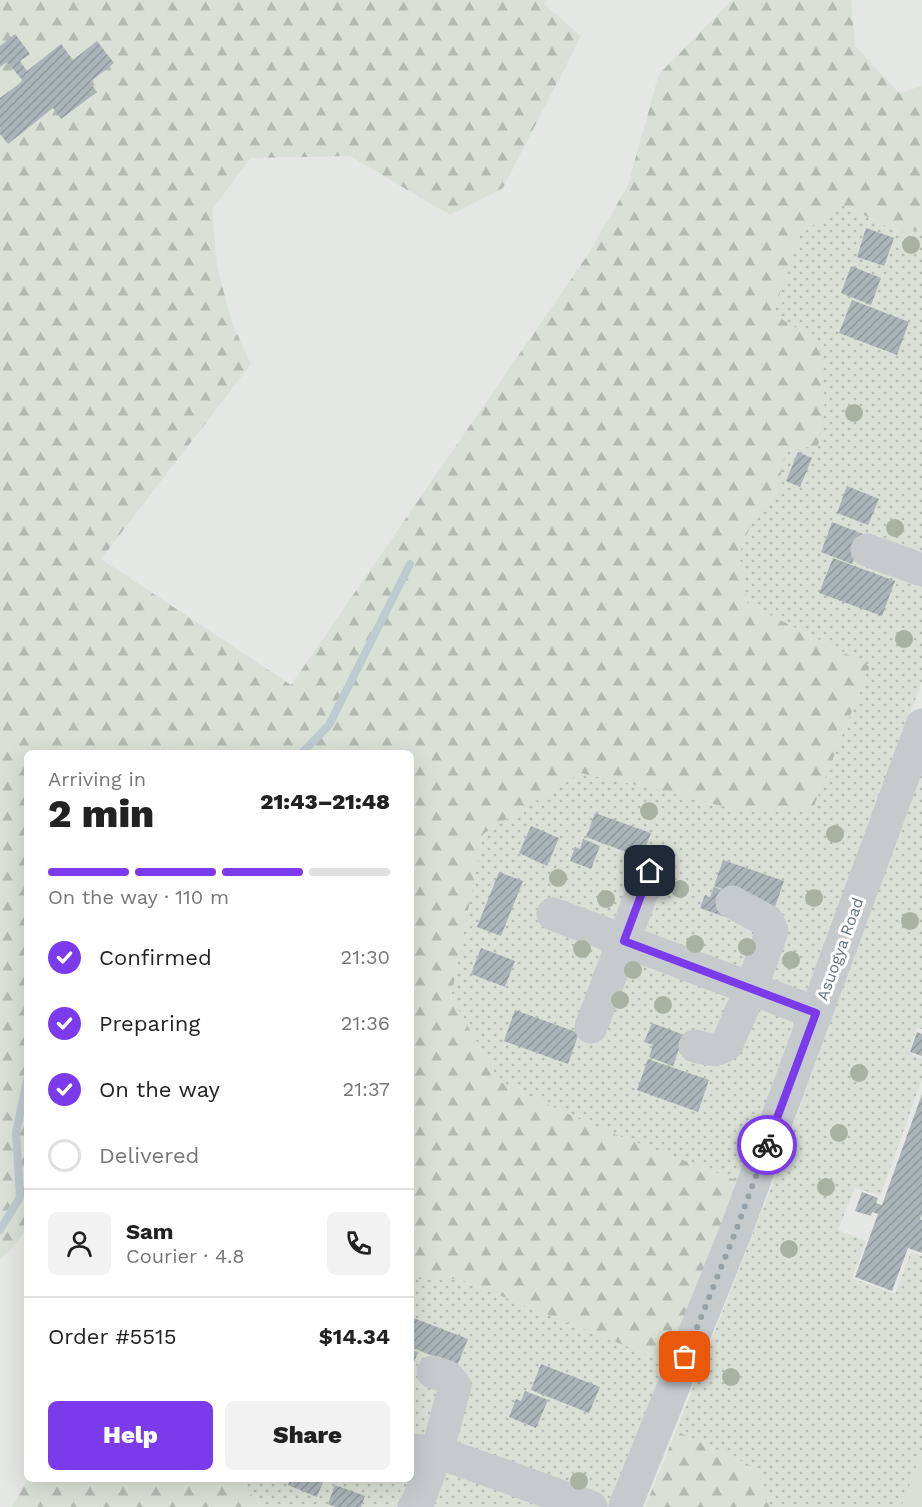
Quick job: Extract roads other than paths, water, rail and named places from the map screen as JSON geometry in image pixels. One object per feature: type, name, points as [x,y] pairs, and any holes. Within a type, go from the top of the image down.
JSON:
[{"type":"street","points":[[867,550],[922,570]]},
{"type":"street","name":"Asuogya Road","points":[[625,1507],[737,1228],[922,725]]},
{"type":"street","points":[[591,1027],[650,871]]},
{"type":"street","points":[[695,1046],[711,1050],[727,1044],[751,989],[772,931],[767,921],[732,903]]},
{"type":"street","points":[[553,914],[816,1013]]},
{"type":"street","points":[[414,1507],[417,1504],[424,1451],[455,1386],[448,1377],[433,1372]]},
{"type":"street","points":[[424,1451],[591,1507]]},
{"type":"waterway","points":[[305,750],[329,725],[410,564]]},
{"type":"waterway","points":[[0,1230],[20,1197],[16,1133],[24,1094]]}]
